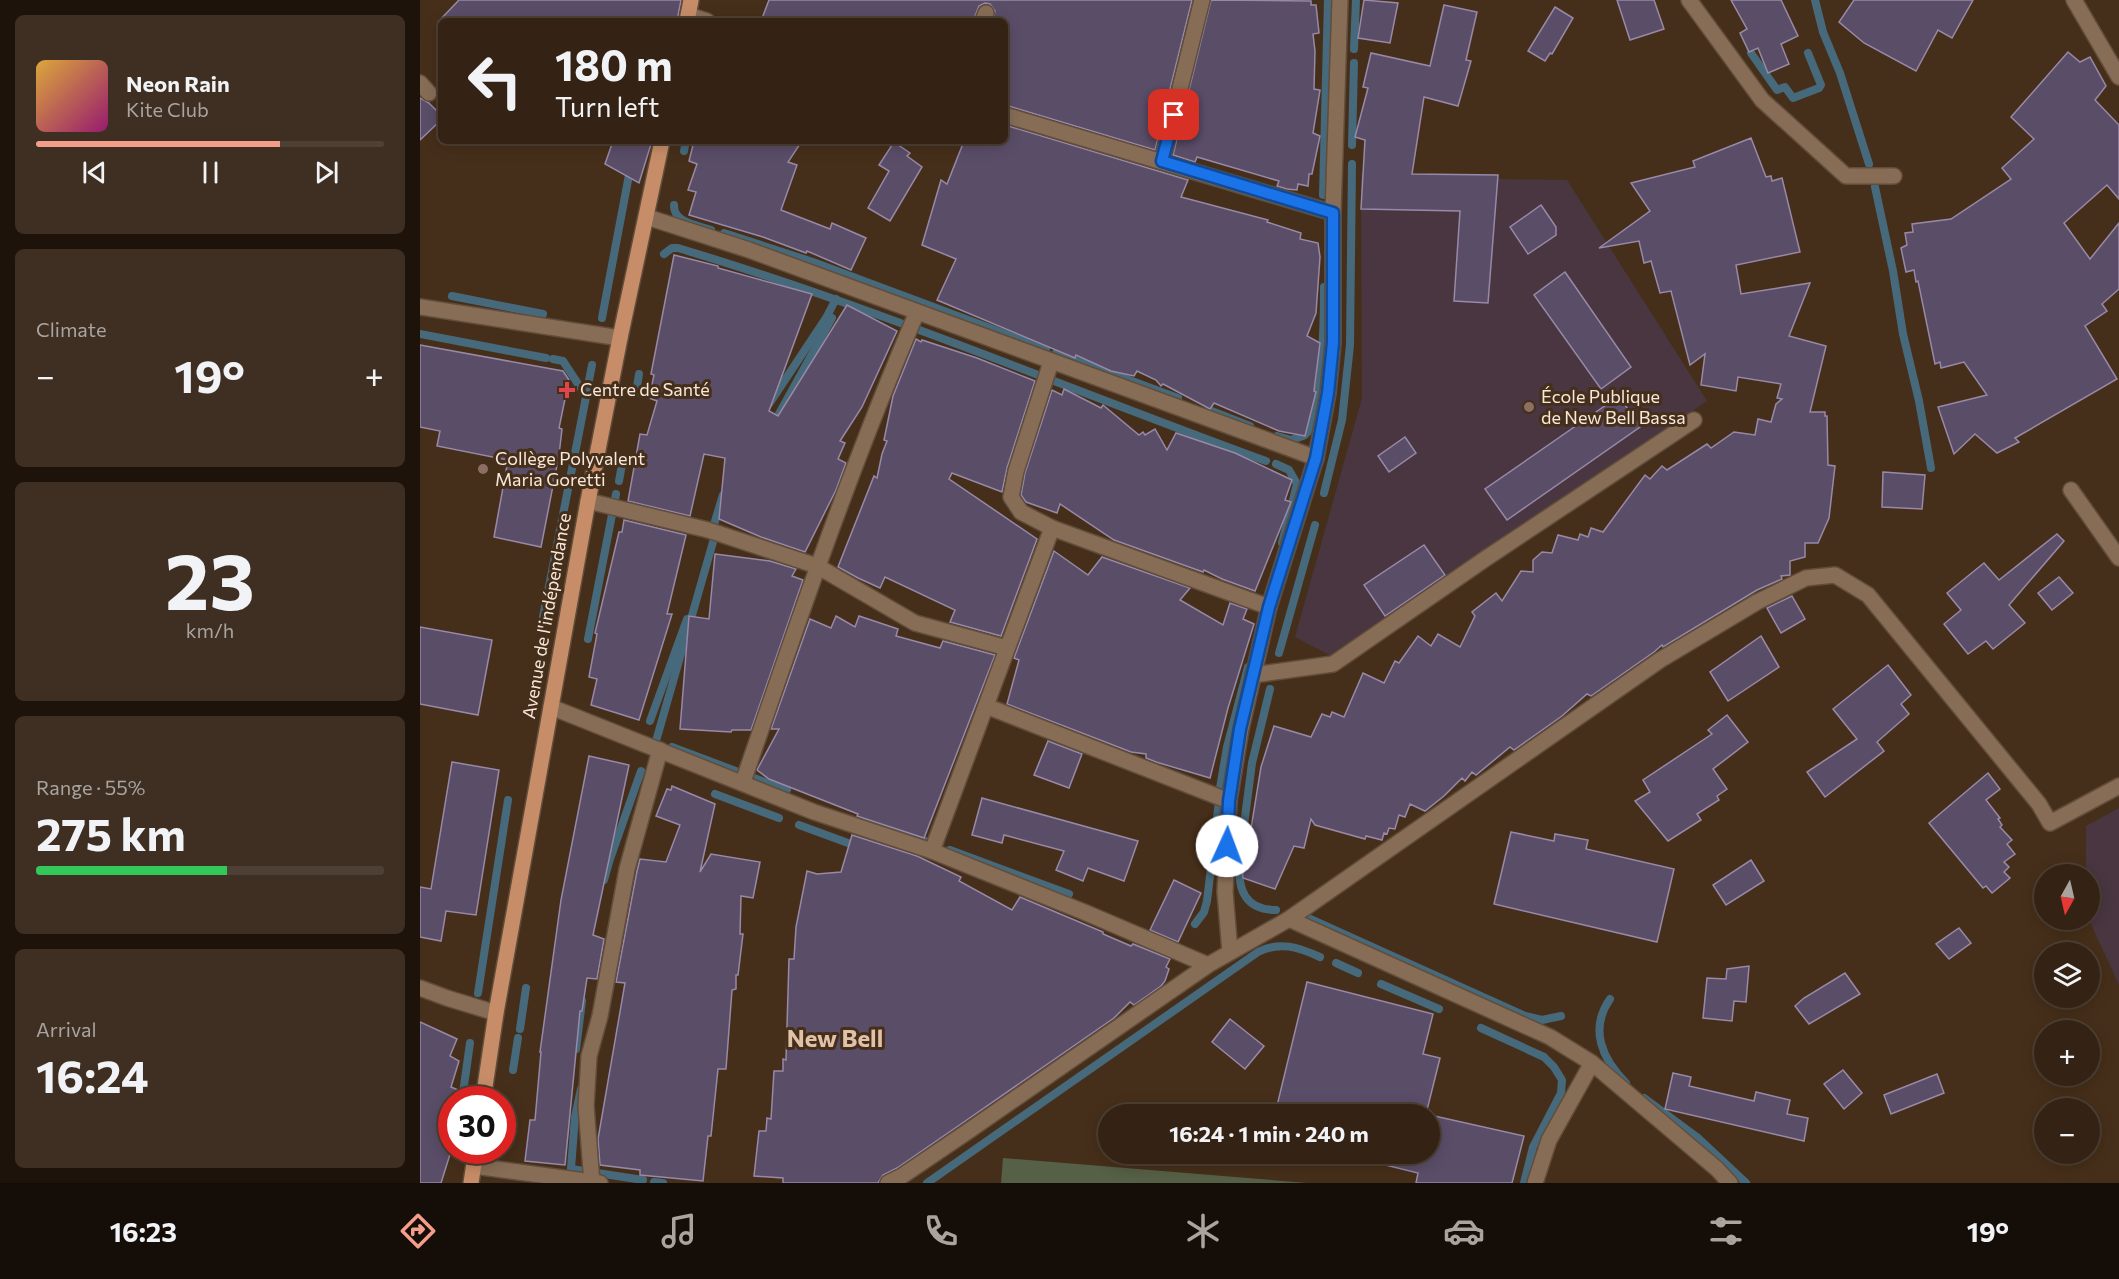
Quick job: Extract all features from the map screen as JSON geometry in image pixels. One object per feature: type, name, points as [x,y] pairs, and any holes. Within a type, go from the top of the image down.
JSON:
[{"type":"main road","name":"Avenue de l'indépendance","points":[[485,1086],[550,706],[588,501],[661,144]]},
{"type":"main road","points":[[471,1183],[474,1164]]},
{"type":"street","points":[[1162,161],[1202,0]]},
{"type":"street","points":[[1230,952],[1225,892],[1229,801],[1240,729],[1269,607],[1316,458],[1328,393],[1333,343],[1333,213],[1340,0]]},
{"type":"street","points":[[1689,0],[1761,100],[1846,176],[1894,176]]},
{"type":"street","points":[[2074,0],[2119,77]]},
{"type":"street","points":[[1008,116],[1333,213]]},
{"type":"street","points":[[647,217],[749,250],[1316,458]]},
{"type":"street","points":[[420,307],[620,338]]},
{"type":"street","points":[[743,782],[817,566],[869,429],[917,312]]},
{"type":"street","points":[[1051,362],[1016,471],[1011,497],[1021,512],[1052,528],[1269,607]]},
{"type":"street","points":[[1253,675],[1333,664],[1485,559],[1694,420]]},
{"type":"street","points":[[2071,490],[2119,558]]},
{"type":"street","points":[[588,501],[708,530],[817,566],[915,623],[1007,648]]},
{"type":"street","points":[[932,851],[1052,528]]},
{"type":"street","points":[[888,1183],[967,1132],[1208,965],[1289,919],[1660,660],[1757,602],[1806,578],[1835,575],[1868,595],[2039,804],[2050,823],[2119,786]]},
{"type":"street","points":[[550,706],[814,812],[932,851],[1208,965]]},
{"type":"street","points":[[986,706],[1229,801]]},
{"type":"street","points":[[504,1164],[595,1183],[586,1106],[589,1056],[600,1016],[627,869],[660,750]]},
{"type":"street","points":[[1289,919],[1550,1037],[1592,1063],[1717,1169],[1730,1183]]},
{"type":"street","points":[[420,988],[496,1013]]},
{"type":"street","points":[[1535,1183],[1549,1140],[1592,1063]]},
{"type":"shaded area","name":"École Publique de New Bell Bassa","points":[[1361,173],[1498,175],[1499,179],[1567,180],[1707,401],[1337,659],[1295,637],[1362,398]]},
{"type":"shaded area","points":[[2119,808],[2119,985],[2094,930],[2100,930],[2100,864],[2086,864],[2086,826]]},
{"type":"green space","points":[[1003,1158],[1307,1183],[1001,1183]]},
{"type":"building","points":[[459,0],[681,0],[678,18],[442,18]]},
{"type":"building","points":[[769,0],[1192,0],[1155,150],[1008,106],[1008,18],[994,18],[995,11],[990,4],[985,3],[979,6],[974,18],[762,18]]},
{"type":"building","points":[[1211,0],[1311,1],[1311,5],[1316,5],[1319,33],[1313,34],[1314,89],[1320,90],[1313,133],[1320,136],[1312,174],[1309,174],[1308,186],[1298,184],[1297,190],[1287,189],[1277,186],[1279,181],[1197,157],[1195,162],[1173,155]]},
{"type":"building","points":[[1364,0],[1398,3],[1390,43],[1358,38]]},
{"type":"building","points":[[1617,0],[1654,0],[1664,29],[1630,40]]},
{"type":"building","points":[[1731,0],[1781,0],[1798,36],[1781,44],[1789,64],[1768,73],[1758,48],[1749,52],[1740,33],[1747,29]]},
{"type":"building","points":[[1854,0],[1973,0],[1952,38],[1938,30],[1916,71],[1864,43],[1839,22]]},
{"type":"building","points":[[1444,5],[1477,12],[1466,60],[1471,61],[1458,106],[1424,97],[1412,174],[1498,175],[1488,303],[1454,301],[1460,211],[1361,209],[1365,140],[1355,137],[1368,88],[1363,87],[1371,53],[1430,66]]},
{"type":"building","points":[[1555,7],[1573,18],[1552,54],[1550,53],[1545,61],[1528,51]]},
{"type":"building","points":[[2068,52],[2080,62],[2090,57],[2106,86],[2095,100],[2119,125],[2119,199],[2107,185],[2064,223],[2090,259],[2119,223],[2119,289],[2102,304],[2107,311],[2085,326],[2117,379],[2015,438],[2019,442],[1997,453],[1975,434],[1954,454],[1938,407],[1987,395],[1964,362],[1941,368],[1940,362],[1935,364],[1918,281],[1916,282],[1914,270],[1906,272],[1901,248],[1907,245],[1905,233],[1913,232],[1912,224],[1951,219],[2011,179],[2002,168],[2034,139],[2011,117]]},
{"type":"building","points":[[420,98],[438,112],[438,123],[420,140]]},
{"type":"building","points":[[1008,126],[1188,180],[1181,197],[1268,220],[1267,222],[1301,233],[1300,239],[1318,243],[1320,257],[1316,313],[1307,336],[1320,343],[1314,391],[1316,392],[1305,436],[1279,431],[1214,403],[1210,409],[1163,384],[1161,386],[1156,380],[1137,371],[1134,376],[1111,371],[937,300],[956,259],[922,245],[941,180],[947,184],[963,144],[1008,144]]},
{"type":"building","points":[[1751,138],[1766,177],[1771,176],[1772,181],[1782,178],[1800,252],[1736,265],[1741,294],[1810,283],[1789,336],[1826,346],[1810,412],[1825,412],[1827,416],[1828,465],[1835,466],[1829,518],[1818,543],[1805,543],[1805,557],[1790,561],[1790,575],[1781,576],[1782,579],[1757,590],[1663,647],[1662,645],[1591,696],[1587,694],[1562,716],[1514,750],[1510,747],[1476,775],[1472,772],[1465,781],[1462,778],[1425,811],[1410,804],[1405,817],[1399,815],[1395,829],[1389,828],[1382,840],[1366,836],[1365,839],[1315,825],[1311,819],[1304,848],[1294,846],[1275,889],[1243,878],[1242,868],[1256,836],[1250,835],[1261,767],[1274,726],[1311,737],[1322,714],[1330,717],[1332,712],[1344,717],[1363,673],[1384,683],[1395,661],[1399,663],[1418,636],[1431,646],[1438,634],[1460,647],[1475,616],[1472,612],[1496,593],[1502,601],[1521,571],[1533,572],[1533,560],[1542,552],[1552,553],[1558,535],[1578,540],[1580,534],[1588,537],[1591,528],[1603,532],[1645,475],[1650,479],[1662,466],[1667,470],[1707,444],[1711,448],[1734,432],[1755,435],[1758,419],[1771,422],[1776,404],[1782,399],[1777,398],[1781,384],[1738,377],[1736,391],[1701,385],[1705,354],[1690,365],[1671,291],[1660,293],[1651,261],[1644,263],[1639,241],[1599,248],[1650,211],[1631,183],[1695,167],[1693,161]]},
{"type":"building","points":[[612,144],[651,144],[639,183],[605,164]]},
{"type":"building","points":[[693,144],[800,144],[788,162],[797,165],[781,210],[830,229],[832,223],[866,238],[851,270],[807,251],[806,253],[763,237],[689,215],[696,192],[688,190],[697,164],[689,161]]},
{"type":"building","points":[[893,144],[897,144],[910,153],[907,156],[922,167],[890,221],[868,208],[889,171],[879,165]]},
{"type":"building","points":[[1541,205],[1556,227],[1556,235],[1528,254],[1510,227]]},
{"type":"building","points":[[674,255],[812,294],[769,411],[778,416],[847,305],[897,331],[862,407],[840,441],[845,443],[838,459],[846,463],[836,490],[805,552],[719,519],[725,458],[704,454],[690,516],[628,501],[640,434],[647,435],[657,401],[649,398],[654,375],[651,374]]},
{"type":"building","points":[[1565,272],[1631,367],[1601,389],[1534,295]]},
{"type":"building","points":[[916,339],[977,358],[1035,381],[1007,468],[1002,492],[952,473],[949,479],[1037,539],[1001,636],[950,622],[955,610],[885,577],[880,588],[838,567],[874,476],[877,478],[887,441],[884,440],[893,396]]},
{"type":"building","points":[[420,345],[563,371],[569,380],[559,428],[562,429],[559,455],[541,547],[494,537],[508,460],[437,446],[440,431],[420,427]]},
{"type":"building","points":[[1064,389],[1101,408],[1103,405],[1139,435],[1143,432],[1145,435],[1155,429],[1167,450],[1176,433],[1235,453],[1292,480],[1285,500],[1291,502],[1255,591],[1204,570],[1203,572],[1114,540],[1060,504],[1057,513],[1026,502],[1021,495],[1025,473],[1052,390],[1062,395]]},
{"type":"building","points":[[1619,396],[1640,427],[1507,520],[1485,489]]},
{"type":"building","points":[[1405,437],[1416,453],[1389,472],[1378,456]]},
{"type":"building","points":[[1883,472],[1925,475],[1922,509],[1882,507]]},
{"type":"building","points":[[624,520],[686,535],[667,614],[672,614],[639,720],[591,705],[597,679],[589,677],[597,634],[595,633],[619,532],[622,532]]},
{"type":"building","points":[[2057,534],[2064,541],[2009,605],[2025,623],[1993,649],[1986,641],[1968,654],[1944,624],[1961,610],[1947,593],[1984,563],[1999,580]]},
{"type":"building","points":[[1424,545],[1445,575],[1385,616],[1364,585]]},
{"type":"building","points":[[1054,551],[1088,575],[1102,557],[1190,588],[1180,600],[1223,625],[1230,603],[1247,609],[1243,619],[1254,624],[1228,708],[1210,778],[1156,762],[1146,758],[1146,754],[1131,752],[1007,704],[1019,660],[1014,658]]},
{"type":"building","points":[[715,554],[770,561],[796,569],[792,576],[803,580],[751,730],[732,730],[731,732],[680,729],[689,616],[709,619]]},
{"type":"building","points":[[2059,577],[2073,593],[2052,610],[2038,593]]},
{"type":"building","points":[[1792,596],[1805,619],[1781,633],[1767,608]]},
{"type":"building","points":[[836,616],[855,627],[859,616],[898,629],[896,636],[940,648],[943,641],[995,655],[924,838],[857,816],[858,814],[769,779],[757,770],[779,729],[771,729],[810,619],[831,628]]},
{"type":"building","points":[[420,627],[492,640],[478,715],[420,704]]},
{"type":"building","points":[[1761,636],[1779,667],[1728,701],[1710,672]]},
{"type":"building","points":[[1888,665],[1911,695],[1901,704],[1909,714],[1877,742],[1884,751],[1825,797],[1807,772],[1857,739],[1833,709]]},
{"type":"building","points":[[1727,715],[1748,742],[1713,769],[1727,789],[1717,796],[1719,800],[1697,814],[1701,820],[1668,841],[1635,801],[1650,792],[1643,780],[1712,734],[1708,730]]},
{"type":"building","points":[[1048,741],[1082,754],[1069,788],[1034,775]]},
{"type":"building","points":[[589,756],[629,765],[593,935],[604,939],[597,979],[587,978],[582,1011],[580,1011],[565,1165],[525,1161],[530,1120],[535,1120],[540,1052],[561,900]]},
{"type":"building","points":[[452,762],[499,770],[476,915],[446,911],[441,941],[420,937],[420,887],[431,889]]},
{"type":"building","points":[[1988,773],[2000,789],[1986,800],[2000,818],[1998,819],[2002,825],[2000,827],[2012,840],[2007,844],[2015,854],[2004,862],[2009,867],[2004,872],[2010,878],[1992,893],[1986,886],[1983,888],[1929,823]]},
{"type":"building","points":[[672,786],[715,804],[700,872],[711,854],[760,862],[753,898],[741,896],[740,934],[743,934],[736,989],[732,990],[726,1069],[718,1069],[711,1136],[708,1136],[703,1181],[640,1175],[640,1170],[600,1165],[598,1139],[625,983],[616,982],[637,871],[640,859],[666,862],[680,825],[656,816],[667,789],[671,790]]},
{"type":"building","points":[[982,798],[1138,841],[1124,881],[1088,868],[1083,881],[1056,870],[1064,851],[1004,835],[1002,843],[972,835]]},
{"type":"building","points":[[1511,832],[1554,841],[1555,834],[1588,840],[1586,849],[1674,869],[1657,942],[1494,904]]},
{"type":"building","points":[[852,835],[917,856],[961,877],[959,881],[1012,910],[1020,897],[1131,946],[1133,944],[1170,959],[1166,967],[1169,969],[1161,986],[1134,1005],[1130,1002],[1114,1018],[897,1168],[883,1175],[878,1183],[783,1183],[783,1178],[754,1176],[759,1131],[766,1131],[767,1118],[771,1119],[774,1071],[783,1071],[783,1059],[786,1060],[789,959],[794,959],[796,927],[807,871],[817,874],[841,872]]},
{"type":"building","points":[[1751,860],[1764,881],[1726,905],[1713,885]]},
{"type":"building","points":[[1174,880],[1201,893],[1178,942],[1150,930]]},
{"type":"building","points":[[1959,928],[1971,943],[1949,959],[1936,944]]},
{"type":"building","points":[[1749,966],[1746,1002],[1734,1001],[1732,1021],[1703,1018],[1707,978],[1726,979],[1727,969]]},
{"type":"building","points":[[1845,973],[1860,994],[1809,1024],[1795,1006]]},
{"type":"building","points":[[1307,982],[1433,1014],[1423,1054],[1440,1058],[1428,1104],[1277,1104]]},
{"type":"building","points":[[1230,1019],[1264,1046],[1245,1069],[1212,1042]]},
{"type":"building","points":[[420,1022],[457,1039],[450,1056],[459,1061],[451,1086],[438,1086],[438,1164],[447,1164],[441,1183],[420,1183]]},
{"type":"building","points":[[1843,1070],[1862,1093],[1844,1109],[1824,1084]]},
{"type":"building","points":[[1673,1073],[1691,1077],[1689,1086],[1754,1101],[1756,1092],[1790,1100],[1787,1114],[1808,1118],[1804,1141],[1665,1109]]},
{"type":"building","points":[[1937,1074],[1944,1093],[1891,1114],[1884,1095]]},
{"type":"building","points":[[1440,1117],[1524,1136],[1512,1183],[1416,1183],[1418,1173],[1381,1164],[1440,1164]]},
{"type":"waterway","points":[[1323,195],[1328,0]]},
{"type":"waterway","points":[[1354,49],[1356,0]]},
{"type":"waterway","points":[[1815,0],[1823,32],[1840,73],[1869,164]]},
{"type":"waterway","points":[[1751,53],[1777,90],[1785,87],[1793,98],[1819,88],[1821,85],[1808,53]]},
{"type":"waterway","points":[[1352,145],[1354,63]]},
{"type":"waterway","points":[[684,151],[685,144]]},
{"type":"waterway","points":[[1324,493],[1342,420],[1350,345],[1352,164]]},
{"type":"waterway","points":[[602,318],[629,175]]},
{"type":"waterway","points":[[1875,187],[1931,468]]},
{"type":"waterway","points":[[674,205],[675,211],[682,220],[711,230]]},
{"type":"waterway","points":[[724,233],[813,262],[1046,349]]},
{"type":"waterway","points":[[664,254],[672,248],[678,248],[753,271],[974,350],[1266,461]]},
{"type":"waterway","points":[[1305,435],[1316,409],[1319,389],[1324,287]]},
{"type":"waterway","points":[[452,296],[543,314]]},
{"type":"waterway","points":[[769,404],[836,299]]},
{"type":"waterway","points":[[774,423],[832,318]]},
{"type":"waterway","points":[[420,334],[546,358]]},
{"type":"waterway","points":[[1056,353],[1178,398]]},
{"type":"waterway","points":[[553,359],[563,361],[584,393]]},
{"type":"waterway","points":[[587,391],[592,365]]},
{"type":"waterway","points":[[636,393],[639,374]]},
{"type":"waterway","points":[[542,622],[586,397]]},
{"type":"waterway","points":[[1209,410],[1250,426]]},
{"type":"waterway","points":[[1277,436],[1291,440],[1303,436]]},
{"type":"waterway","points":[[619,481],[623,459]]},
{"type":"waterway","points":[[1276,464],[1289,470],[1297,484],[1282,543]]},
{"type":"waterway","points":[[588,639],[616,494]]},
{"type":"waterway","points":[[712,531],[723,495]]},
{"type":"waterway","points":[[1279,653],[1315,525]]},
{"type":"waterway","points":[[656,741],[713,542]]},
{"type":"waterway","points":[[650,721],[687,619]]},
{"type":"waterway","points":[[1219,794],[1227,747],[1248,667]]},
{"type":"waterway","points":[[1240,856],[1252,763],[1270,689]]},
{"type":"waterway","points":[[672,747],[741,773]]},
{"type":"waterway","points":[[604,880],[641,771]]},
{"type":"waterway","points":[[754,778],[787,790]]},
{"type":"waterway","points":[[715,794],[779,818]]},
{"type":"waterway","points":[[478,993],[508,800]]},
{"type":"waterway","points":[[1195,924],[1204,912],[1207,901],[1219,801]]},
{"type":"waterway","points":[[866,819],[928,842]]},
{"type":"waterway","points":[[799,825],[848,843]]},
{"type":"waterway","points":[[950,850],[1069,894]]},
{"type":"waterway","points":[[1240,862],[1240,881],[1245,896],[1257,906],[1276,910]]},
{"type":"waterway","points":[[1308,918],[1525,1016],[1542,1020],[1561,1016]]},
{"type":"waterway","points":[[927,1183],[1258,952],[1281,946],[1304,950],[1320,957]]},
{"type":"waterway","points":[[1336,963],[1358,973]]},
{"type":"waterway","points":[[1381,984],[1439,1009]]},
{"type":"waterway","points":[[520,1029],[526,988]]},
{"type":"waterway","points":[[1610,999],[1600,1021],[1601,1043],[1610,1064],[1626,1083]]},
{"type":"waterway","points":[[576,1049],[582,1001]]},
{"type":"waterway","points":[[1481,1028],[1544,1057],[1562,1080],[1561,1093],[1533,1147],[1524,1183]]},
{"type":"waterway","points":[[513,1070],[518,1038]]},
{"type":"waterway","points":[[464,1086],[470,1043]]},
{"type":"waterway","points":[[570,1181],[575,1117],[581,1089]]},
{"type":"waterway","points":[[1644,1098],[1698,1138],[1746,1183]]},
{"type":"waterway","points":[[571,1169],[643,1180]]},
{"type":"waterway","points":[[654,1182],[663,1183]]},
{"type":"place","name":"Centre de Santé","points":[[567,390]]},
{"type":"place","name":"École Publique de New Bell Bassa","points":[[1529,407]]},
{"type":"place","name":"Collège Polyvalent Maria Goretti","points":[[483,469]]},
{"type":"district","name":"New Bell","points":[[835,1039]]},
{"type":"route","points":[[1174,115],[1162,161],[1333,213],[1333,343],[1328,393],[1316,458],[1269,607],[1240,729],[1229,801],[1227,846]]}]
